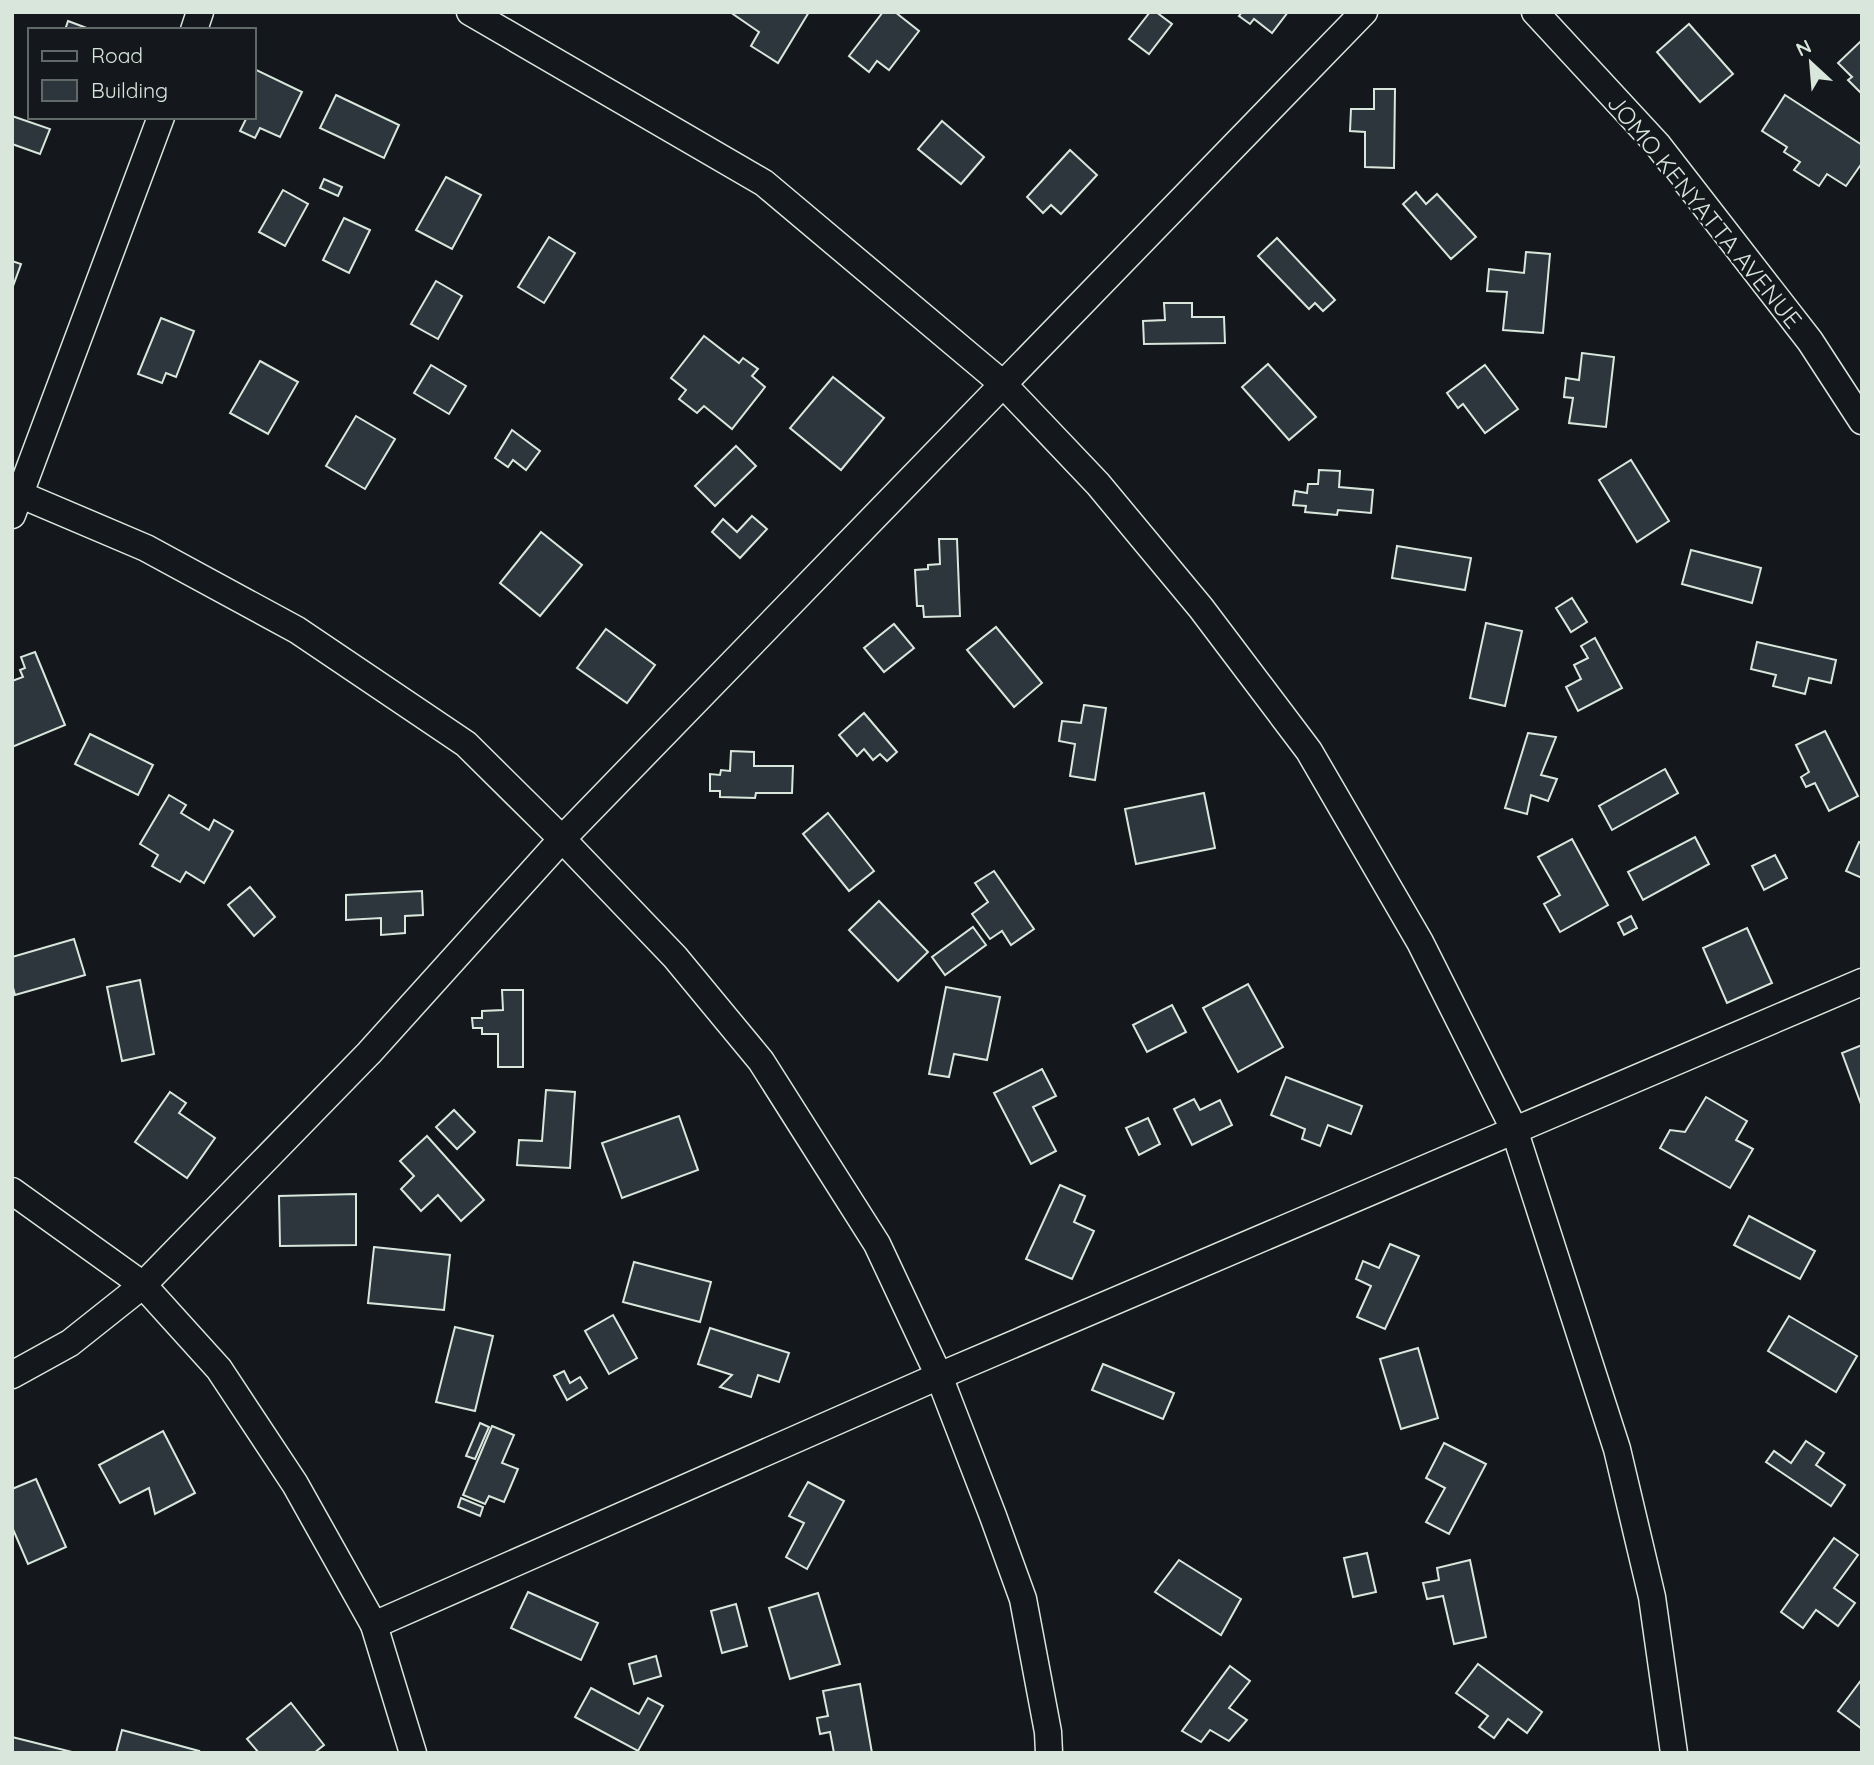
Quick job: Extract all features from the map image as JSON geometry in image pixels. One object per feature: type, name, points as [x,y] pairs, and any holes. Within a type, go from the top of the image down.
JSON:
[{"type":"street","points":[[471,12],[764,183],[1003,384],[1098,484],[1193,597],[1309,751],[1420,942],[1514,1129],[1617,1449],[1652,1597],[1674,1753]]},
{"type":"street","points":[[12,1376],[70,1343],[142,1285],[369,1053],[562,839],[1364,12]]},
{"type":"street","name":"JOMO KENYATTA AVENUE","points":[[1535,12],[1657,144],[1810,341],[1862,421]]},
{"type":"street","points":[[160,119],[15,500],[146,548],[297,630],[466,744],[676,957],[761,1061],[877,1244],[939,1376],[1023,1599],[1048,1732],[1049,1753]]},
{"type":"street","points":[[374,1625],[939,1376],[1862,982]]},
{"type":"street","points":[[12,1191],[142,1285],[219,1369],[295,1484],[374,1625],[413,1753]]},
{"type":"building","points":[[730,12],[809,12],[778,63],[751,46],[759,32]]},
{"type":"building","points":[[883,12],[895,12],[919,31],[889,70],[877,61],[869,72],[849,56]]},
{"type":"building","points":[[1150,12],[1156,12],[1172,24],[1149,54],[1129,39]]},
{"type":"building","points":[[1242,12],[1288,12],[1272,33],[1254,19],[1250,24],[1239,16]]},
{"type":"building","points":[[68,21],[87,28],[66,28]]},
{"type":"building","points":[[1689,24],[1733,74],[1700,102],[1657,52]]},
{"type":"building","points":[[1862,40],[1862,94],[1848,80],[1852,77],[1838,63]]},
{"type":"building","points":[[256,70],[302,92],[280,137],[260,128],[255,138],[240,131],[246,119],[256,119]]},
{"type":"building","points":[[1374,89],[1395,89],[1394,168],[1365,167],[1365,132],[1350,131],[1351,109],[1374,109]]},
{"type":"building","points":[[336,95],[399,125],[384,158],[320,128]]},
{"type":"building","points":[[1785,95],[1862,145],[1862,163],[1846,186],[1827,174],[1819,186],[1794,170],[1800,162],[1784,152],[1787,147],[1762,131]]},
{"type":"building","points":[[12,116],[50,129],[40,154],[12,144]]},
{"type":"building","points":[[942,121],[984,157],[961,184],[918,149]]},
{"type":"building","points":[[1070,150],[1097,175],[1061,214],[1051,205],[1043,213],[1027,197]]},
{"type":"building","points":[[446,177],[481,195],[452,249],[416,230]]},
{"type":"building","points":[[324,179],[342,187],[338,196],[320,188]]},
{"type":"building","points":[[283,190],[308,204],[285,246],[259,232]]},
{"type":"building","points":[[1416,192],[1426,204],[1437,194],[1476,237],[1451,259],[1403,204]]},
{"type":"building","points":[[344,218],[370,230],[349,273],[323,260]]},
{"type":"building","points":[[549,237],[575,253],[544,303],[518,287]]},
{"type":"building","points":[[1277,238],[1335,300],[1323,311],[1315,303],[1309,309],[1258,256]]},
{"type":"building","points":[[1526,252],[1550,254],[1543,333],[1503,330],[1507,292],[1487,291],[1489,269],[1524,273]]},
{"type":"building","points":[[12,261],[21,264],[12,289]]},
{"type":"building","points":[[436,281],[462,296],[438,339],[411,324]]},
{"type":"building","points":[[1164,303],[1192,303],[1192,317],[1224,317],[1225,343],[1144,344],[1143,321],[1165,320]]},
{"type":"building","points":[[161,318],[194,331],[176,377],[166,373],[162,383],[138,374]]},
{"type":"building","points":[[704,336],[739,363],[743,358],[758,369],[752,376],[765,387],[732,429],[704,406],[697,413],[679,399],[686,390],[671,378]]},
{"type":"building","points":[[1582,353],[1614,357],[1606,427],[1569,423],[1573,398],[1564,397],[1566,378],[1579,380]]},
{"type":"building","points":[[260,361],[298,382],[268,434],[230,413]]},
{"type":"building","points":[[1268,364],[1316,417],[1289,440],[1242,387]]},
{"type":"building","points":[[431,365],[466,386],[449,414],[414,393]]},
{"type":"building","points":[[1485,365],[1518,409],[1485,433],[1463,404],[1458,408],[1447,393]]},
{"type":"building","points":[[833,377],[884,418],[841,470],[790,428]]},
{"type":"building","points":[[356,416],[395,439],[365,489],[326,466]]},
{"type":"building","points":[[512,430],[540,451],[526,470],[513,460],[508,467],[495,458]]},
{"type":"building","points":[[736,446],[756,466],[715,506],[695,486]]},
{"type":"building","points":[[1631,460],[1669,521],[1637,542],[1599,480]]},
{"type":"building","points":[[1319,470],[1340,471],[1339,487],[1373,490],[1371,513],[1338,510],[1337,515],[1305,512],[1306,506],[1293,505],[1295,491],[1307,493],[1308,484],[1318,484]]},
{"type":"building","points":[[752,516],[767,529],[740,558],[712,532],[723,519],[737,532]]},
{"type":"building","points":[[541,532],[582,565],[540,616],[500,583]]},
{"type":"building","points":[[939,539],[957,539],[960,616],[924,617],[923,606],[917,606],[915,570],[940,564]]},
{"type":"building","points":[[1397,546],[1471,558],[1465,590],[1392,578]]},
{"type":"building","points":[[1691,550],[1761,568],[1752,603],[1682,584]]},
{"type":"building","points":[[1572,598],[1587,622],[1571,632],[1556,608]]},
{"type":"building","points":[[1486,623],[1522,631],[1505,706],[1470,698]]},
{"type":"building","points":[[894,624],[914,648],[884,672],[864,648]]},
{"type":"building","points":[[996,627],[1042,683],[1014,707],[967,650]]},
{"type":"building","points":[[606,629],[655,665],[627,703],[577,668]]},
{"type":"building","points":[[1595,638],[1622,688],[1578,711],[1566,687],[1581,679],[1574,665],[1588,658],[1581,646]]},
{"type":"building","points":[[1757,642],[1836,660],[1831,683],[1809,678],[1805,694],[1773,686],[1776,675],[1751,669]]},
{"type":"building","points":[[35,652],[65,725],[12,747],[12,681],[23,677],[20,670],[25,668],[21,657]]},
{"type":"building","points":[[1084,705],[1106,708],[1095,780],[1070,776],[1075,744],[1059,741],[1062,721],[1081,723]]},
{"type":"building","points":[[864,713],[897,752],[887,761],[880,754],[873,760],[864,749],[857,756],[839,735]]},
{"type":"building","points":[[1825,731],[1858,796],[1829,811],[1815,783],[1806,787],[1801,777],[1809,772],[1796,745]]},
{"type":"building","points":[[1528,733],[1556,737],[1541,775],[1557,779],[1548,801],[1531,795],[1527,814],[1505,808]]},
{"type":"building","points":[[90,734],[153,765],[138,795],[75,764]]},
{"type":"building","points":[[731,751],[754,752],[754,766],[793,766],[792,793],[756,793],[755,798],[720,797],[720,791],[710,791],[710,774],[720,775],[721,770],[730,771]]},
{"type":"building","points":[[1665,769],[1678,793],[1612,830],[1599,806]]},
{"type":"building","points":[[1204,793],[1215,848],[1136,864],[1125,809]]},
{"type":"building","points":[[169,795],[186,805],[181,813],[209,830],[214,820],[233,831],[204,883],[186,872],[180,882],[152,866],[158,855],[140,844]]},
{"type":"building","points":[[828,813],[874,871],[849,891],[803,834]]},
{"type":"building","points":[[1695,837],[1709,864],[1643,900],[1628,872]]},
{"type":"building","points":[[1572,839],[1608,905],[1560,932],[1544,904],[1560,895],[1538,857]]},
{"type":"building","points":[[1859,842],[1862,843],[1862,878],[1846,871]]},
{"type":"building","points":[[1775,855],[1787,878],[1764,890],[1752,866]]},
{"type":"building","points":[[994,871],[1034,929],[1011,945],[1002,931],[990,939],[972,914],[988,902],[975,883]]},
{"type":"building","points":[[250,887],[275,917],[254,936],[228,905]]},
{"type":"building","points":[[422,891],[423,915],[405,916],[405,933],[381,935],[381,918],[346,920],[346,895]]},
{"type":"building","points":[[879,901],[928,952],[898,981],[849,930]]},
{"type":"building","points":[[1631,916],[1637,928],[1624,935],[1618,923]]},
{"type":"building","points":[[973,927],[986,945],[945,975],[932,957]]},
{"type":"building","points":[[1747,928],[1772,983],[1727,1003],[1703,948]]},
{"type":"building","points":[[74,939],[85,975],[15,995],[12,984],[12,957]]},
{"type":"building","points":[[140,980],[154,1054],[122,1061],[107,987]]},
{"type":"building","points":[[1248,984],[1283,1047],[1238,1072],[1203,1008]]},
{"type":"building","points":[[946,987],[1000,997],[987,1060],[954,1054],[949,1077],[929,1074]]},
{"type":"building","points":[[502,990],[523,990],[523,1067],[498,1067],[498,1034],[482,1034],[482,1028],[473,1028],[472,1018],[482,1018],[482,1011],[503,1010]]},
{"type":"building","points":[[1172,1005],[1186,1032],[1147,1052],[1133,1025]]},
{"type":"building","points":[[1862,1045],[1862,1107],[1842,1053]]},
{"type":"building","points":[[1042,1069],[1056,1096],[1033,1107],[1056,1151],[1031,1164],[994,1093]]},
{"type":"building","points":[[1286,1077],[1362,1106],[1351,1134],[1328,1125],[1320,1146],[1302,1139],[1305,1129],[1271,1115]]},
{"type":"building","points":[[546,1090],[575,1092],[570,1168],[517,1165],[519,1140],[542,1141]]},
{"type":"building","points":[[170,1092],[186,1103],[179,1113],[215,1138],[187,1178],[135,1142]]},
{"type":"building","points":[[1706,1097],[1747,1121],[1736,1140],[1753,1149],[1730,1188],[1660,1148],[1670,1130],[1685,1132]]},
{"type":"building","points":[[1194,1099],[1200,1110],[1220,1100],[1232,1125],[1192,1145],[1174,1109]]},
{"type":"building","points":[[454,1110],[475,1132],[457,1149],[436,1127]]},
{"type":"building","points":[[679,1116],[698,1170],[622,1198],[602,1143]]},
{"type":"building","points":[[1148,1118],[1160,1144],[1139,1155],[1126,1128]]},
{"type":"building","points":[[427,1136],[484,1200],[461,1221],[438,1195],[421,1211],[401,1189],[414,1176],[400,1161]]},
{"type":"building","points":[[1060,1185],[1085,1196],[1074,1222],[1094,1231],[1072,1279],[1026,1259]]},
{"type":"building","points":[[356,1194],[356,1245],[280,1246],[279,1196]]},
{"type":"building","points":[[1749,1216],[1815,1251],[1800,1279],[1734,1245]]},
{"type":"building","points":[[1390,1244],[1419,1256],[1385,1329],[1357,1317],[1371,1286],[1356,1279],[1363,1261],[1379,1268]]},
{"type":"building","points":[[374,1247],[450,1255],[444,1310],[368,1303]]},
{"type":"building","points":[[634,1262],[711,1282],[700,1322],[623,1302]]},
{"type":"building","points":[[613,1315],[637,1358],[609,1374],[585,1331]]},
{"type":"building","points":[[1789,1316],[1857,1356],[1836,1392],[1768,1351]]},
{"type":"building","points":[[455,1327],[493,1336],[475,1411],[436,1402]]},
{"type":"building","points":[[710,1328],[789,1353],[779,1382],[758,1375],[751,1397],[720,1387],[732,1375],[698,1364]]},
{"type":"building","points":[[1418,1348],[1438,1418],[1401,1429],[1380,1359]]},
{"type":"building","points":[[1103,1364],[1174,1393],[1163,1419],[1092,1390]]},
{"type":"building","points":[[564,1371],[570,1383],[580,1377],[587,1388],[567,1400],[554,1376]]},
{"type":"building","points":[[480,1423],[489,1427],[475,1459],[466,1456]]},
{"type":"building","points":[[492,1426],[514,1435],[502,1463],[518,1469],[504,1502],[489,1496],[485,1504],[463,1495]]},
{"type":"building","points":[[163,1431],[195,1493],[155,1514],[149,1488],[120,1503],[99,1465]]},
{"type":"building","points":[[1806,1441],[1824,1453],[1816,1465],[1845,1485],[1831,1506],[1766,1462],[1774,1451],[1791,1463]]},
{"type":"building","points":[[1444,1443],[1486,1464],[1449,1534],[1426,1522],[1445,1488],[1426,1478]]},
{"type":"building","points":[[36,1479],[66,1547],[28,1564],[12,1527],[12,1489]]},
{"type":"building","points":[[808,1482],[844,1501],[807,1569],[786,1557],[804,1523],[789,1516]]},
{"type":"building","points":[[461,1498],[483,1507],[480,1516],[458,1507]]},
{"type":"building","points":[[1834,1538],[1858,1555],[1834,1588],[1855,1603],[1838,1626],[1816,1610],[1803,1628],[1781,1612]]},
{"type":"building","points":[[1367,1553],[1376,1592],[1353,1597],[1344,1558]]},
{"type":"building","points":[[1179,1560],[1241,1599],[1221,1635],[1155,1592]]},
{"type":"building","points":[[1470,1560],[1486,1637],[1454,1644],[1443,1596],[1427,1599],[1423,1583],[1439,1580],[1437,1568]]},
{"type":"building","points":[[528,1592],[598,1623],[581,1660],[511,1628]]},
{"type":"building","points":[[818,1593],[840,1664],[790,1679],[769,1608]]},
{"type":"building","points":[[736,1604],[747,1646],[722,1653],[711,1611]]},
{"type":"building","points":[[656,1656],[661,1676],[634,1684],[629,1664]]},
{"type":"building","points":[[1478,1664],[1542,1712],[1527,1733],[1508,1719],[1494,1738],[1479,1727],[1488,1716],[1456,1693]]},
{"type":"building","points":[[1230,1666],[1250,1681],[1229,1708],[1247,1720],[1229,1741],[1210,1730],[1201,1742],[1182,1731]]},
{"type":"building","points":[[1862,1679],[1862,1729],[1838,1711]]},
{"type":"building","points":[[860,1684],[872,1753],[834,1753],[830,1732],[820,1734],[817,1718],[828,1716],[823,1691]]},
{"type":"building","points":[[591,1688],[639,1714],[648,1698],[663,1706],[638,1751],[575,1717]]},
{"type":"building","points":[[291,1703],[324,1745],[314,1753],[259,1753],[247,1739]]},
{"type":"building","points":[[122,1730],[199,1751],[116,1753]]},
{"type":"building","points":[[12,1737],[76,1753],[12,1753]]}]
